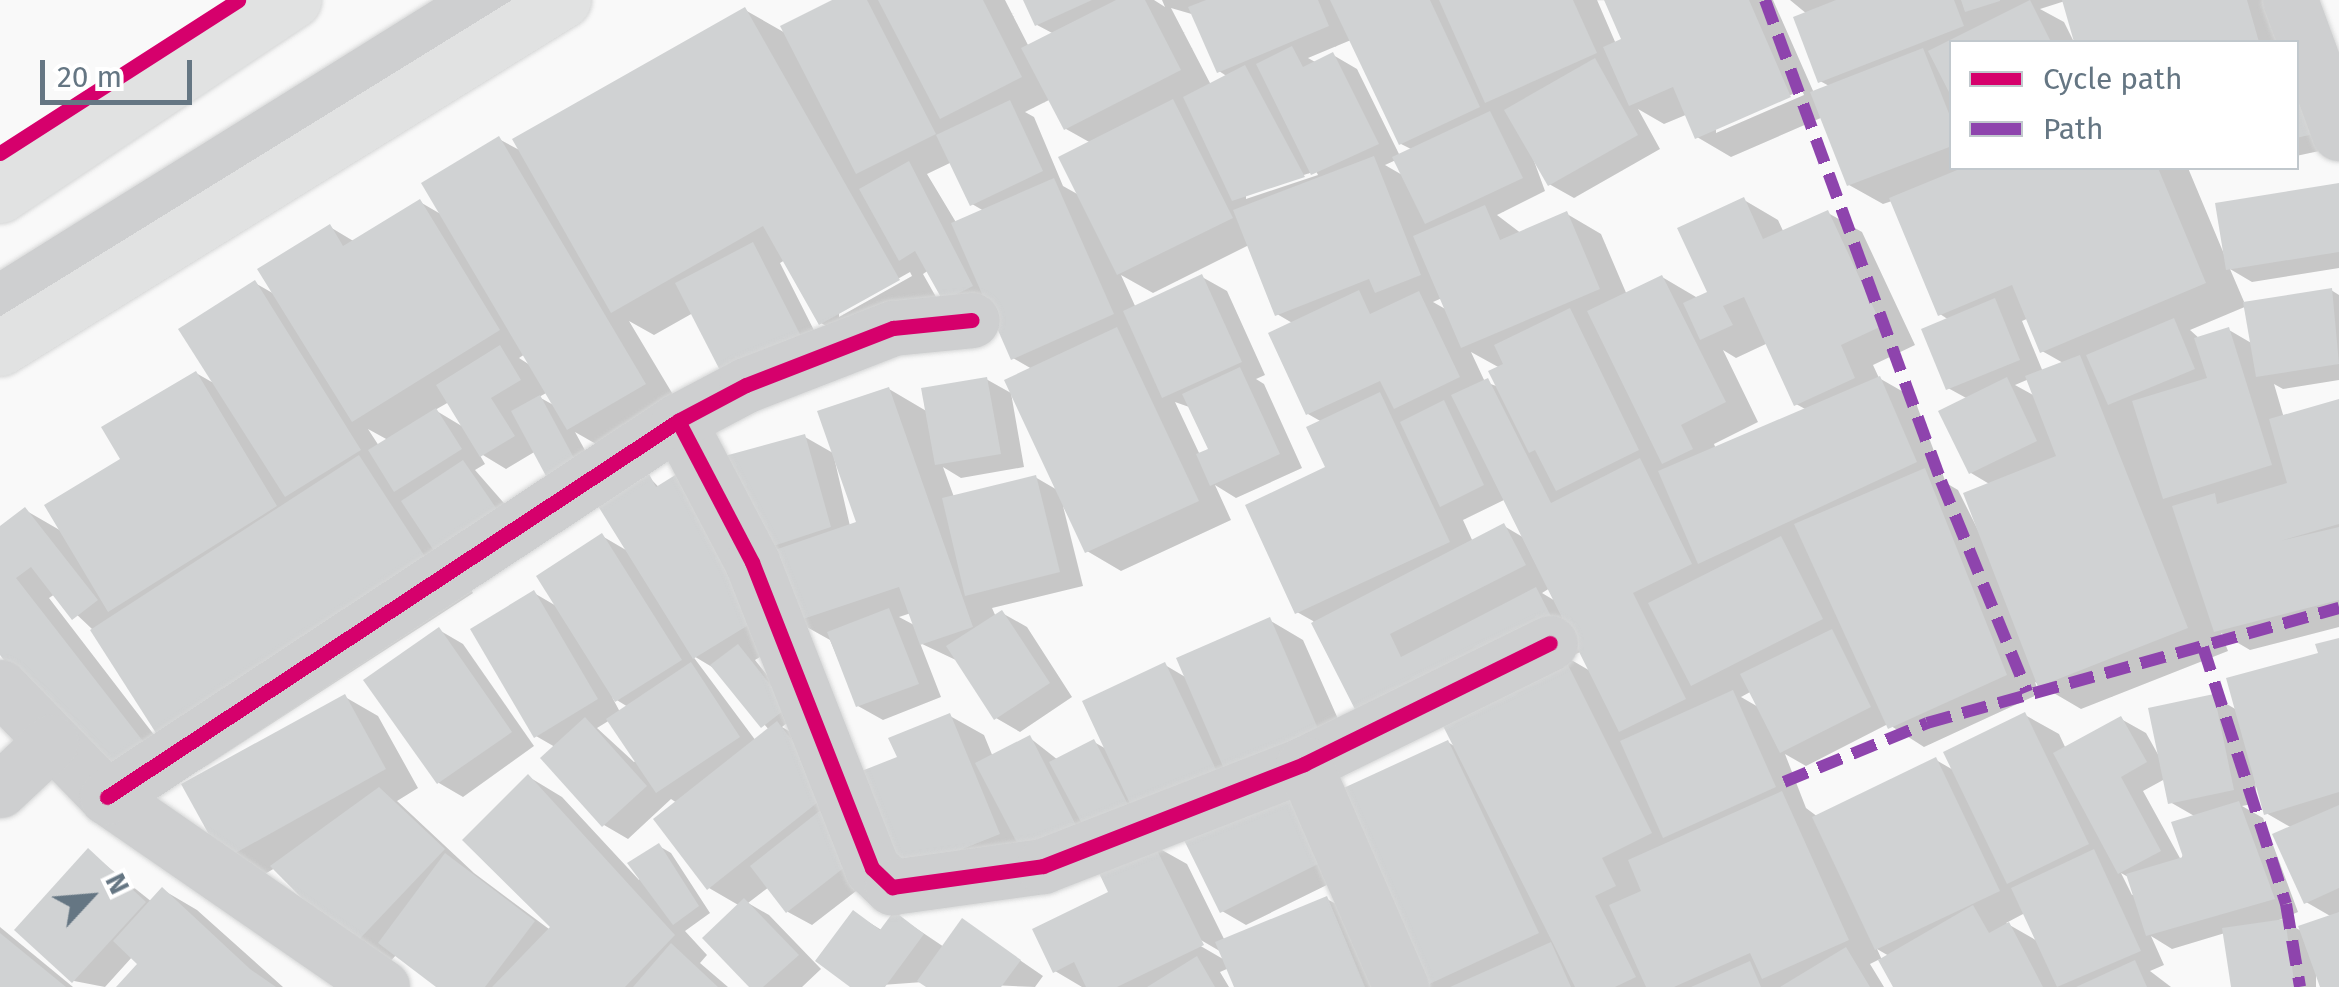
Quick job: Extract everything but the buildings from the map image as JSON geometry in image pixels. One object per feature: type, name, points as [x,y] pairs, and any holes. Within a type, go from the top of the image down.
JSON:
[{"type":"highway","points":[[0,195],[293,0]]},
{"type":"highway","points":[[0,348],[564,0]]},
{"type":"street","points":[[0,302],[484,0]]},
{"type":"street","points":[[2290,0],[2339,133]]},
{"type":"street","points":[[107,797],[678,421],[746,384],[893,328],[972,320]]},
{"type":"street","points":[[678,421],[752,562],[872,868],[892,887],[1044,866],[1304,764],[1550,643]]},
{"type":"street","points":[[0,687],[107,797],[382,987]]},
{"type":"street","points":[[0,790],[51,742]]},
{"type":"street","points":[[1304,764],[1401,987]]},
{"type":"marked path","points":[[1765,0],[1941,481],[2027,692]]},
{"type":"marked path","points":[[1784,782],[1927,723],[2339,608]]},
{"type":"marked path","points":[[2203,647],[2286,904],[2300,987]]},
{"type":"cycle path","points":[[0,153],[238,0]]},
{"type":"cycle path","points":[[107,797],[678,421],[746,385],[893,328],[972,320]]},
{"type":"cycle path","points":[[678,421],[752,562],[872,868],[892,887],[1043,866],[1304,764],[1550,643]]}]
